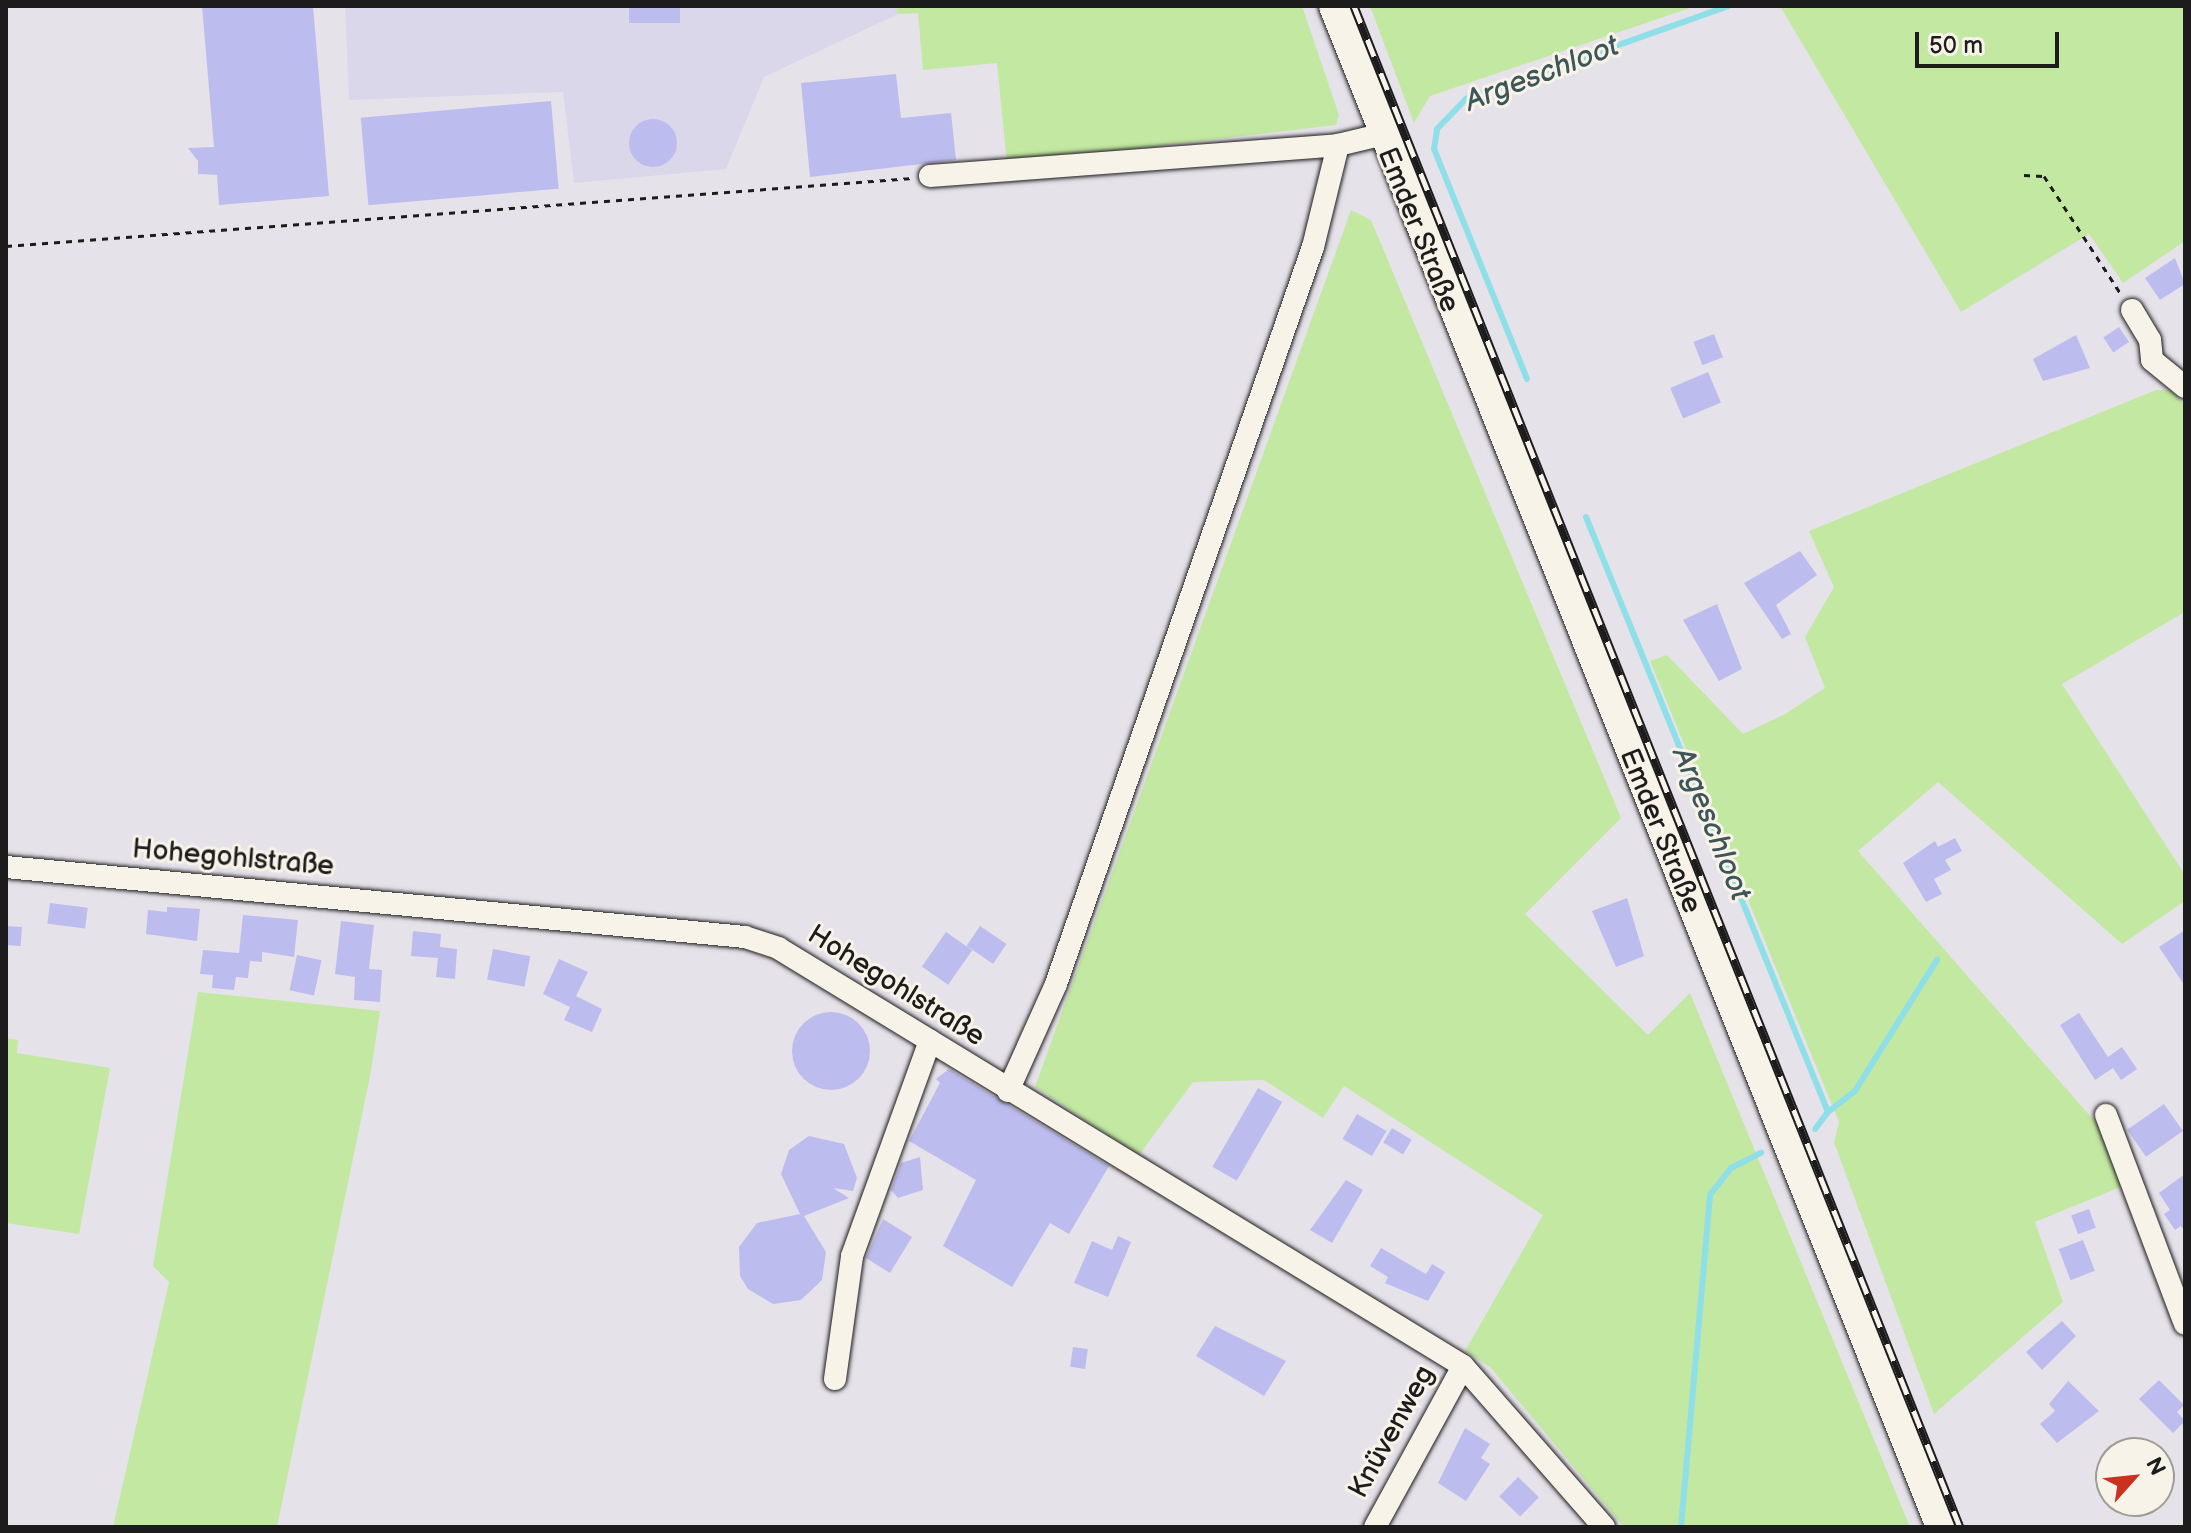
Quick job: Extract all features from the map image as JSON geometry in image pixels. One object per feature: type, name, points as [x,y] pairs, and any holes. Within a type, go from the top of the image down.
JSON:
[{"type":"main road","name":"Emder Straße","points":[[1334,6],[1380,135],[1941,1527]]},
{"type":"street","name":"Emder Straße","points":[[930,176],[1338,145],[1380,135]]},
{"type":"street","points":[[1008,1091],[1061,969],[1313,247],[1338,145]]},
{"type":"street","points":[[2132,310],[2150,340],[2152,360],[2185,387]]},
{"type":"street","name":"Hohegohlstraße","points":[[6,867],[745,937],[778,948],[1463,1366],[1604,1527]]},
{"type":"street","points":[[835,1379],[852,1256],[930,1041]]},
{"type":"street","points":[[2106,1115],[2185,1324]]},
{"type":"street","name":"Knüvenweg","points":[[1375,1527],[1463,1366]]},
{"type":"path","points":[[2024,175],[2044,176],[2132,310]]},
{"type":"path","points":[[6,246],[930,176]]},
{"type":"shaded area","points":[[345,6],[896,6],[898,14],[764,77],[726,169],[574,183],[563,92],[349,100]]},
{"type":"green space","points":[[896,6],[1302,6],[1339,115],[1336,125],[1007,164],[997,63],[923,70],[918,13],[898,14]]},
{"type":"green space","points":[[1370,6],[1696,6],[1430,96],[1414,123]]},
{"type":"green space","points":[[1780,6],[2185,6],[2185,241],[2123,283],[2089,234],[1961,312]]},
{"type":"green space","points":[[1351,210],[1371,220],[1621,818],[1525,914],[1648,1035],[1690,993],[1910,1527],[1624,1527],[1490,1367],[1465,1351],[1543,1215],[1344,1086],[1323,1118],[1264,1080],[1193,1082],[1139,1155],[1035,1087]]},
{"type":"green space","points":[[2156,390],[2170,390],[2185,405],[2185,612],[2062,684],[2185,875],[2185,901],[2122,944],[1938,782],[1858,851],[2098,1125],[2123,1186],[2035,1222],[2063,1302],[1934,1414],[1834,1142],[1839,1122],[1650,661],[1667,655],[1743,734],[1785,714],[1825,688],[1805,637],[1834,587],[1809,531]]},
{"type":"green space","points":[[198,992],[380,1011],[371,1071],[277,1527],[113,1527],[169,1282],[153,1266]]},
{"type":"green space","points":[[6,1038],[18,1040],[17,1053],[110,1068],[79,1234],[6,1223]]},
{"type":"building","points":[[202,6],[313,6],[329,196],[219,205],[217,175],[198,174],[198,161],[188,148],[214,147]]},
{"type":"building","points":[[629,6],[680,6],[680,23],[629,23]]},
{"type":"building","points":[[896,74],[901,118],[951,113],[956,160],[810,177],[801,83]]},
{"type":"building","points":[[551,101],[559,189],[368,205],[361,118]]},
{"type":"building","points":[[653,119],[670,126],[677,143],[670,160],[653,167],[636,160],[629,143],[636,126]]},
{"type":"building","points":[[2175,258],[2185,284],[2160,300],[2145,278]]},
{"type":"building","points":[[2119,327],[2129,342],[2113,353],[2103,338]]},
{"type":"building","points":[[1714,334],[1723,357],[1702,365],[1693,342]]},
{"type":"building","points":[[2076,335],[2090,368],[2043,381],[2033,359]]},
{"type":"building","points":[[1708,372],[1721,402],[1683,418],[1670,388]]},
{"type":"building","points":[[1800,551],[1817,575],[1776,605],[1791,634],[1782,639],[1744,583]]},
{"type":"building","points":[[1717,604],[1742,669],[1719,681],[1683,620]]},
{"type":"building","points":[[1955,838],[1962,851],[1945,860],[1951,870],[1934,879],[1942,894],[1926,902],[1903,863],[1935,841],[1938,847]]},
{"type":"building","points":[[1627,898],[1644,956],[1616,967],[1592,911]]},
{"type":"building","points":[[50,903],[88,908],[85,928],[47,924]]},
{"type":"building","points":[[167,907],[200,909],[197,941],[146,934],[148,910],[167,912]]},
{"type":"building","points":[[243,915],[298,920],[294,957],[262,952],[262,962],[250,961],[248,978],[236,977],[234,990],[212,988],[213,975],[200,974],[203,950],[239,953]]},
{"type":"building","points":[[341,921],[374,925],[369,969],[382,970],[380,1002],[354,1000],[355,977],[335,974]]},
{"type":"building","points":[[6,926],[22,927],[21,946],[6,945]]},
{"type":"building","points":[[980,926],[1007,944],[993,964],[967,946]]},
{"type":"building","points":[[2185,930],[2185,986],[2159,947]]},
{"type":"building","points":[[413,931],[441,934],[440,947],[457,949],[455,979],[436,977],[438,958],[411,956]]},
{"type":"building","points":[[946,932],[972,950],[948,985],[922,966]]},
{"type":"building","points":[[493,949],[530,956],[524,987],[487,979]]},
{"type":"building","points":[[297,955],[321,960],[314,995],[290,990]]},
{"type":"building","points":[[559,959],[588,972],[576,996],[602,1009],[592,1032],[564,1020],[570,1007],[543,994]]},
{"type":"building","points":[[831,1012],[846,1015],[863,1029],[870,1051],[867,1066],[853,1083],[831,1090],[816,1087],[799,1073],[792,1051],[795,1036],[809,1019]]},
{"type":"building","points":[[2079,1013],[2108,1057],[2122,1047],[2137,1069],[2121,1080],[2113,1068],[2095,1080],[2060,1025]]},
{"type":"building","points":[[949,1069],[1109,1166],[1069,1234],[1050,1223],[1012,1287],[943,1246],[976,1180],[909,1141],[940,1083],[936,1079]]},
{"type":"building","points":[[1258,1088],[1282,1102],[1237,1181],[1212,1167]]},
{"type":"building","points":[[2164,1104],[2183,1131],[2146,1157],[2127,1130]]},
{"type":"building","points":[[1357,1114],[1386,1131],[1372,1156],[1342,1139]]},
{"type":"building","points":[[1392,1128],[1412,1140],[1403,1154],[1383,1143]]},
{"type":"building","points":[[809,1136],[844,1144],[857,1178],[853,1191],[833,1188],[849,1198],[804,1216],[826,1252],[822,1280],[801,1300],[773,1304],[748,1289],[740,1276],[739,1247],[757,1223],[800,1214],[781,1174],[789,1150]]},
{"type":"building","points":[[920,1157],[923,1190],[898,1198],[891,1190],[901,1163]]},
{"type":"building","points":[[2185,1174],[2185,1232],[2181,1226],[2175,1230],[2164,1214],[2170,1210],[2159,1193]]},
{"type":"building","points":[[1346,1180],[1363,1190],[1332,1243],[1310,1230]]},
{"type":"building","points":[[2089,1209],[2096,1228],[2078,1234],[2071,1215]]},
{"type":"building","points":[[883,1219],[912,1237],[890,1273],[866,1258]]},
{"type":"building","points":[[1118,1236],[1131,1242],[1108,1297],[1074,1283],[1092,1241],[1112,1250]]},
{"type":"building","points":[[2083,1240],[2095,1271],[2071,1280],[2059,1249]]},
{"type":"building","points":[[1381,1248],[1426,1274],[1432,1264],[1445,1272],[1428,1301],[1385,1283],[1388,1277],[1370,1266]]},
{"type":"building","points":[[2062,1321],[2076,1336],[2042,1370],[2026,1352]]},
{"type":"building","points":[[1215,1326],[1286,1361],[1264,1396],[1196,1356]]},
{"type":"building","points":[[1073,1347],[1088,1349],[1085,1369],[1070,1367]]},
{"type":"building","points":[[2159,1380],[2184,1405],[2177,1412],[2185,1421],[2173,1433],[2139,1399]]},
{"type":"building","points":[[2068,1381],[2099,1411],[2057,1443],[2040,1424],[2055,1411],[2049,1404]]},
{"type":"building","points":[[1465,1428],[1490,1444],[1481,1458],[1490,1464],[1466,1501],[1438,1483]]},
{"type":"building","points":[[1518,1477],[1539,1497],[1520,1517],[1499,1496]]},
{"type":"waterway","name":"Argeschloot","points":[[1527,379],[1434,149],[1437,129],[1466,99],[1728,6]]},
{"type":"waterway","name":"Argeschloot","points":[[1586,517],[1828,1112],[1815,1129]]},
{"type":"waterway","points":[[1828,1112],[1855,1091],[1937,960]]},
{"type":"waterway","name":"Argeschloot","points":[[1681,1527],[1710,1195],[1731,1168],[1761,1153]]},
{"type":"railway","points":[[1354,6],[1960,1527]]}]
